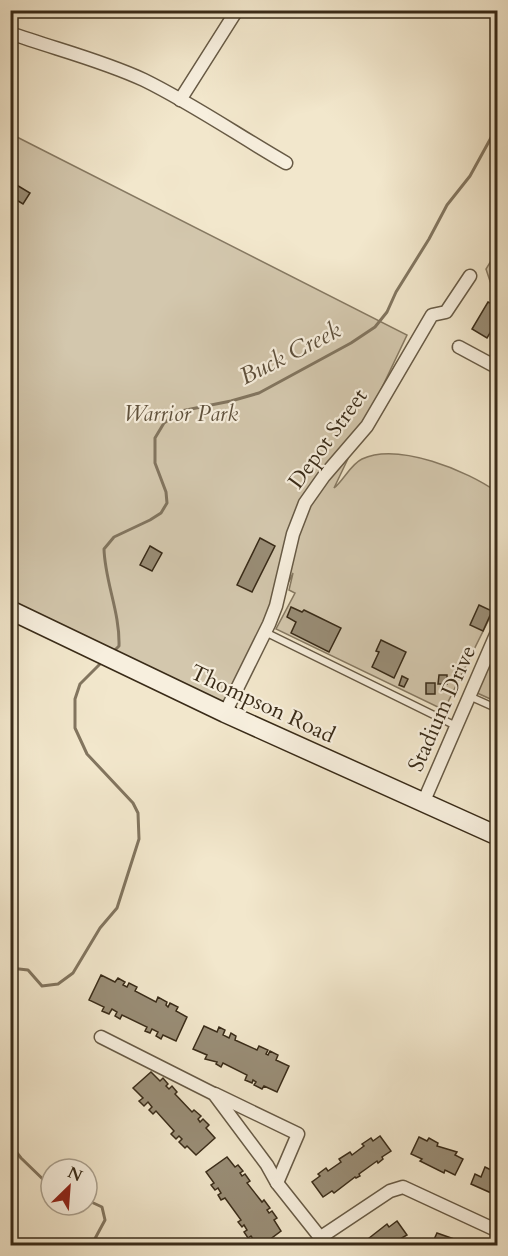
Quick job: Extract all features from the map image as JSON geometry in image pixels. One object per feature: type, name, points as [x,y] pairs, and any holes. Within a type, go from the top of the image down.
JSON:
[{"type":"street","points":[[180,100],[237,10]]},
{"type":"street","points":[[10,33],[112,66],[180,100],[286,163]]},
{"type":"street","name":"Depot Street","points":[[225,713],[276,606],[287,553],[305,503],[324,476],[367,426],[432,315],[446,312],[470,276]]},
{"type":"street","points":[[459,347],[498,368]]},
{"type":"street","name":"Thompson Road","points":[[10,610],[225,713],[498,836]]},
{"type":"street","name":"Stadium Drive","points":[[423,803],[498,630]]},
{"type":"street","points":[[101,1037],[298,1134],[277,1183]]},
{"type":"street","points":[[214,1094],[267,1165],[277,1183],[324,1241],[390,1191],[403,1187],[498,1231]]},
{"type":"lane","points":[[265,631],[456,726]]},
{"type":"lane","points":[[469,696],[498,709]]},
{"type":"green space","name":"Warrior Park","points":[[11,134],[407,335],[334,488],[362,459],[394,454],[413,456],[451,468],[497,492],[497,603],[444,710],[276,629],[295,593],[289,590],[293,573],[225,713],[11,607]]},
{"type":"green space","points":[[497,251],[498,288],[491,284],[486,269]]},
{"type":"green space","points":[[497,642],[497,702],[475,692]]},
{"type":"building","points":[[10,181],[30,193],[23,204],[10,196]]},
{"type":"building","points":[[488,302],[498,307],[498,320],[487,338],[472,329]]},
{"type":"building","points":[[260,538],[275,546],[252,592],[237,585]]},
{"type":"building","points":[[150,546],[162,553],[152,571],[140,565]]},
{"type":"building","points":[[479,605],[492,611],[483,631],[470,625]]},
{"type":"building","points":[[291,607],[302,612],[304,610],[341,628],[329,652],[291,633],[296,622],[287,617]]},
{"type":"building","points":[[381,640],[406,652],[394,678],[372,667],[379,652],[376,651]]},
{"type":"building","points":[[439,675],[447,675],[447,684],[438,684]]},
{"type":"building","points":[[402,676],[408,679],[404,687],[399,685]]},
{"type":"building","points":[[426,683],[435,683],[435,694],[426,694]]},
{"type":"building","points":[[101,975],[115,982],[118,978],[125,982],[123,985],[127,987],[129,983],[137,987],[135,991],[156,1002],[158,997],[167,1002],[168,1007],[170,1003],[178,1007],[176,1011],[187,1017],[176,1041],[163,1035],[161,1039],[156,1036],[158,1032],[152,1029],[150,1033],[145,1031],[147,1027],[122,1015],[120,1019],[115,1016],[117,1012],[112,1009],[109,1014],[102,1011],[104,1007],[89,1000]]},
{"type":"building","points":[[204,1026],[217,1032],[219,1027],[225,1030],[223,1035],[229,1038],[231,1033],[236,1036],[235,1040],[257,1050],[259,1046],[268,1050],[266,1054],[268,1055],[270,1051],[278,1055],[276,1060],[289,1066],[277,1092],[264,1086],[262,1089],[254,1085],[256,1082],[253,1080],[252,1083],[245,1080],[247,1075],[223,1063],[221,1067],[216,1064],[217,1062],[205,1059],[207,1055],[193,1049]]},
{"type":"building","points":[[151,1072],[160,1081],[163,1078],[169,1089],[172,1086],[177,1092],[175,1094],[192,1112],[194,1110],[201,1116],[198,1119],[200,1122],[203,1119],[209,1125],[206,1128],[215,1138],[196,1155],[179,1142],[182,1139],[179,1136],[176,1139],[171,1134],[174,1131],[156,1111],[153,1114],[149,1110],[152,1107],[148,1102],[144,1106],[139,1101],[143,1098],[133,1088]]},
{"type":"building","points":[[380,1136],[391,1151],[378,1163],[377,1161],[359,1174],[360,1176],[355,1177],[334,1193],[332,1191],[323,1197],[312,1182],[320,1176],[318,1174],[326,1168],[328,1171],[341,1162],[339,1159],[350,1152],[352,1155],[371,1138],[373,1141]]},
{"type":"building","points":[[419,1137],[427,1141],[429,1138],[438,1143],[437,1146],[457,1152],[455,1155],[463,1159],[455,1175],[445,1170],[444,1173],[411,1154]]},
{"type":"building","points":[[227,1157],[235,1167],[238,1165],[243,1171],[240,1173],[242,1176],[245,1174],[250,1181],[247,1183],[262,1202],[264,1200],[270,1208],[267,1210],[269,1213],[272,1211],[277,1218],[274,1220],[281,1231],[261,1246],[258,1246],[251,1236],[248,1238],[244,1232],[247,1230],[244,1225],[242,1227],[238,1222],[241,1220],[225,1198],[221,1200],[218,1195],[221,1193],[218,1188],[215,1190],[211,1185],[214,1183],[206,1172]]},
{"type":"building","points":[[485,1167],[493,1171],[495,1168],[498,1170],[498,1196],[471,1184],[475,1174],[481,1177]]},
{"type":"building","points":[[397,1221],[407,1235],[400,1239],[402,1242],[397,1246],[359,1246],[387,1224],[389,1227]]},
{"type":"building","points":[[437,1233],[454,1239],[453,1241],[463,1246],[431,1246]]},
{"type":"waterway","name":"Buck Creek","points":[[113,652],[119,646],[119,633],[104,549],[114,537],[161,513],[167,503],[166,492],[155,463],[155,438],[164,423],[181,411],[259,393],[351,343],[375,327],[387,312],[396,292],[447,205],[470,176],[498,125]]},
{"type":"waterway","name":"Buck Creek","points":[[10,968],[28,970],[42,986],[58,984],[73,973],[100,928],[117,908],[139,839],[138,813],[133,803],[87,754],[75,728],[75,699],[80,684],[102,662]]},
{"type":"waterway","name":"Buck Creek","points":[[10,1144],[39,1175]]},
{"type":"waterway","name":"Buck Creek","points":[[91,1246],[105,1220],[102,1207],[99,1206]]}]
